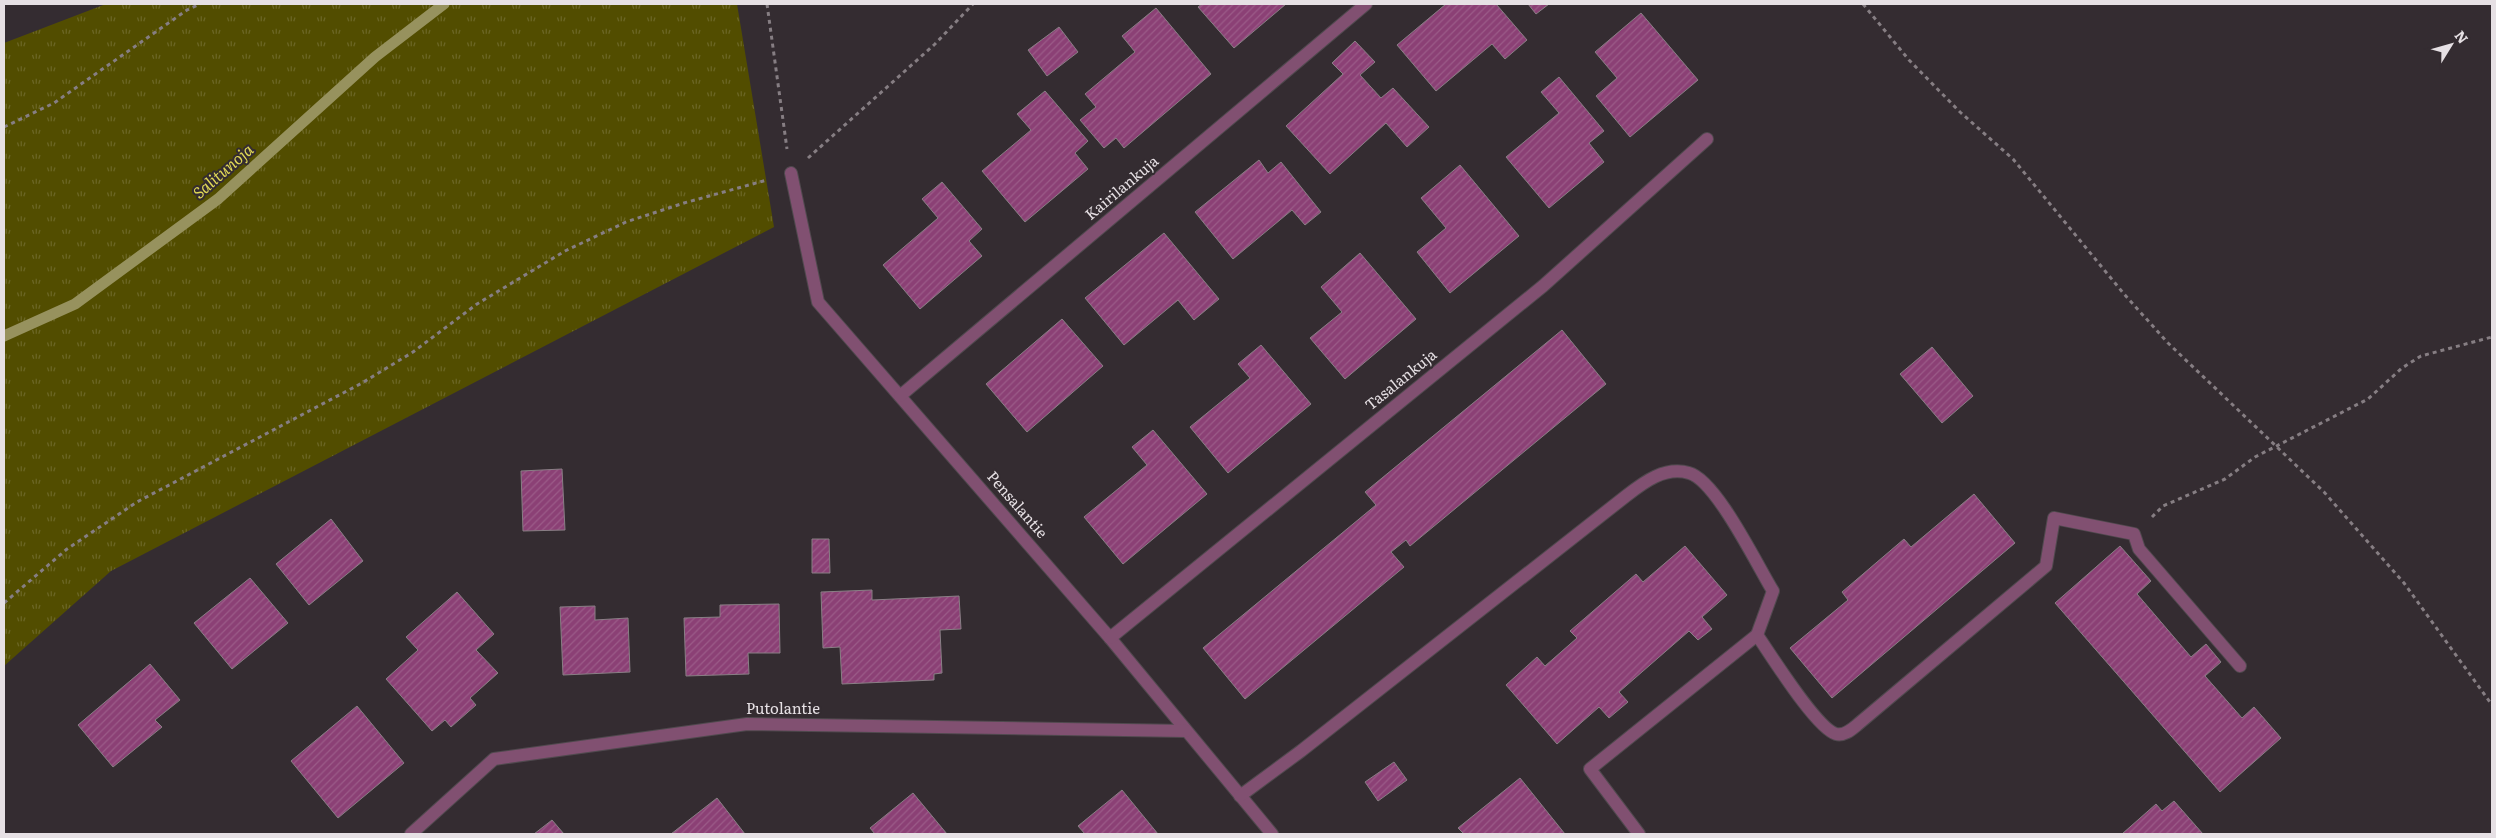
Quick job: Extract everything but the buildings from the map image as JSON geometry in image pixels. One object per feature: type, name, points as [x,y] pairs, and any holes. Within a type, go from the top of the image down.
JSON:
[{"type":"street","name":"Kairilankuja","points":[[900,396],[1366,4]]},
{"type":"street","name":"Tasalankuja","points":[[1110,638],[1542,286],[1707,139]]},
{"type":"street","name":"Pensalantie","points":[[791,173],[818,302],[1110,638],[1272,834]]},
{"type":"street","points":[[1240,796],[1647,480],[1662,474],[1678,471],[1701,478],[1717,497],[1772,591],[1757,635],[1590,769],[1639,834]]},
{"type":"street","points":[[1757,635],[1811,712],[1834,734],[1841,735],[1857,725],[2046,566],[2054,518],[2134,534],[2139,549],[2240,666]]},
{"type":"street","name":"Putolantie","points":[[412,834],[494,759],[747,724],[1186,731]]},
{"type":"path","points":[[4,126],[54,103],[187,10],[200,4]]},
{"type":"path","points":[[767,4],[791,173]]},
{"type":"path","points":[[4,602],[67,548],[136,502],[362,383],[413,352],[477,304],[565,251],[634,220],[684,203],[791,173],[935,44],[973,4]]},
{"type":"path","points":[[1863,4],[1910,60],[1960,112],[2013,159],[2124,294],[2168,343],[2324,492],[2404,583],[2492,705]]},
{"type":"path","points":[[2134,534],[2163,506],[2225,479],[2255,457],[2368,399],[2402,368],[2421,356],[2492,337]]},
{"type":"green space","points":[[106,4],[737,4],[774,227],[111,571],[4,666],[4,43]]},
{"type":"waterway","name":"Salitunoja","points":[[4,336],[75,304],[218,199],[375,57],[444,4]]}]
